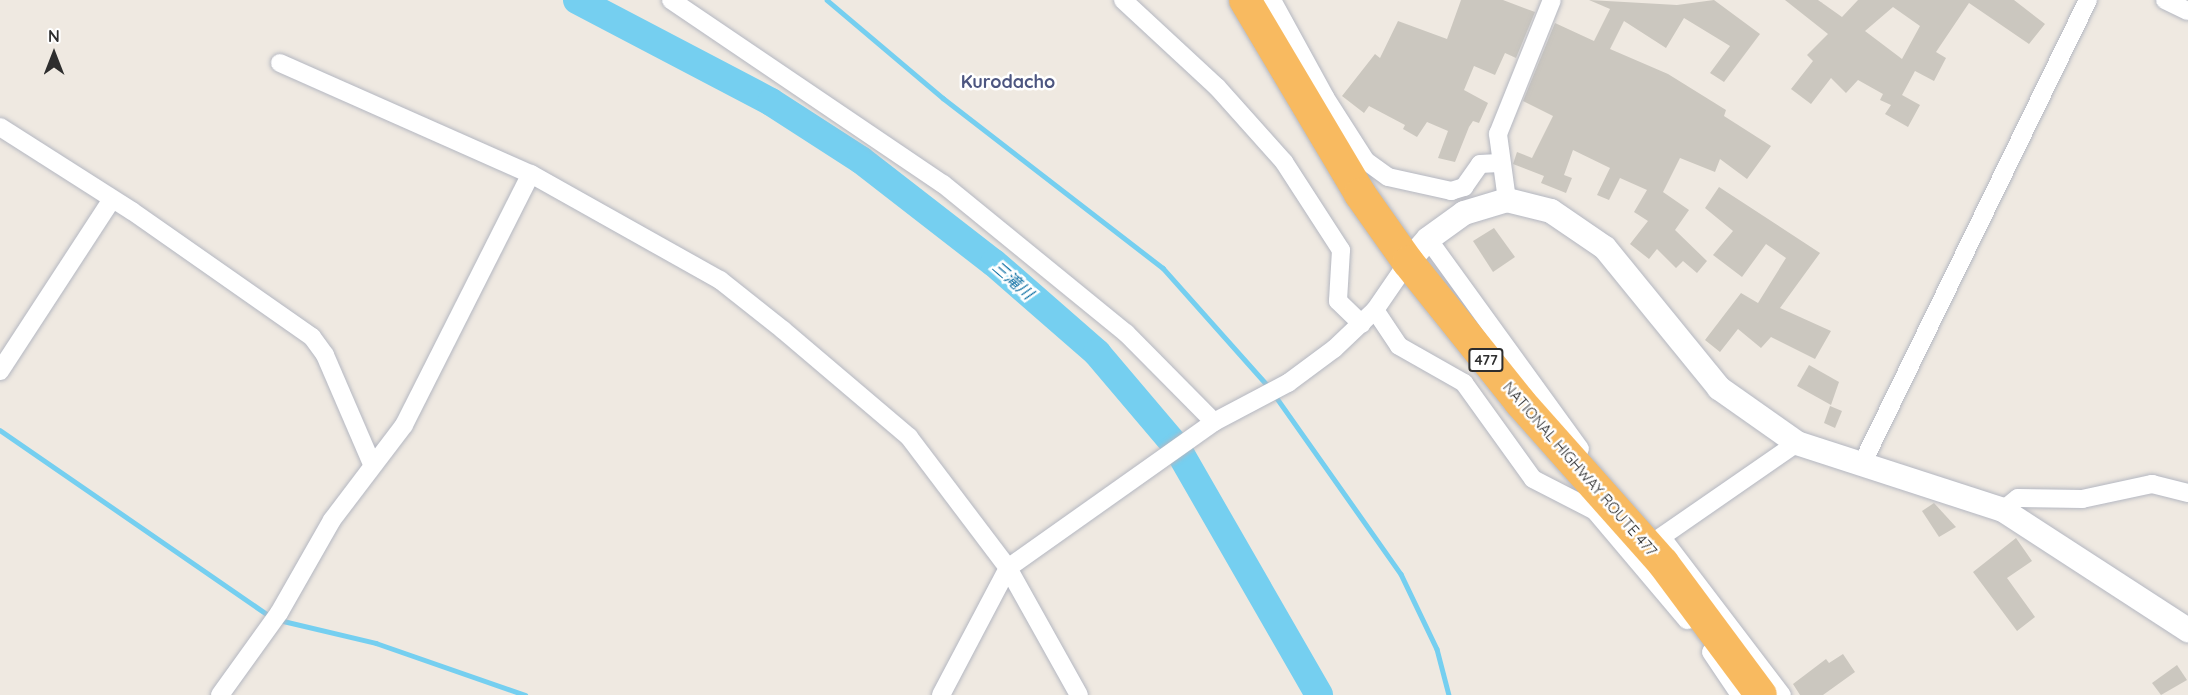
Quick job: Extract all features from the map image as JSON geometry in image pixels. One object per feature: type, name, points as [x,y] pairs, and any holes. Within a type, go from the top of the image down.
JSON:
[{"type":"highway","name":"NATIONAL HIGHWAY ROUTE 477","points":[[1245,0],[1360,194],[1418,251],[1520,402],[1663,564],[1761,695]]},
{"type":"street","points":[[671,0],[944,184],[1126,333],[1213,424]]},
{"type":"street","points":[[1123,0],[1217,87],[1284,162],[1341,250],[1338,301],[1368,317],[1399,346],[1464,383],[1533,479],[1595,511],[1695,629],[1740,695]]},
{"type":"street","points":[[1272,0],[1324,98],[1366,161],[1388,177],[1451,191],[1464,187],[1480,164],[1499,163]]},
{"type":"street","points":[[1507,200],[1499,163],[1497,134],[1552,0]]},
{"type":"street","points":[[1862,464],[2088,0]]},
{"type":"street","points":[[2165,0],[2188,11]]},
{"type":"street","points":[[280,63],[531,174],[720,280],[889,415],[1008,568],[1079,695]]},
{"type":"street","points":[[0,127],[112,199],[312,337],[325,355],[372,464]]},
{"type":"street","points":[[220,695],[275,619],[372,464],[404,425],[531,174]]},
{"type":"street","points":[[0,371],[112,199]]},
{"type":"street","points":[[941,695],[1008,568],[1213,424],[1288,383],[1368,317],[1418,251],[1464,213],[1507,200],[1551,211],[1605,248],[1719,388],[1797,443],[2003,510],[2188,630]]},
{"type":"street","points":[[1418,251],[1589,460],[1661,537],[1782,695]]},
{"type":"street","points":[[1661,537],[1797,443]]},
{"type":"street","points":[[2003,510],[2018,498],[2082,499],[2152,484],[2188,493]]},
{"type":"building","points":[[1461,0],[1503,0],[1535,12],[1516,58],[1505,53],[1495,75],[1474,66],[1464,90],[1488,103],[1479,123],[1473,121],[1469,127],[1455,162],[1438,158],[1448,131],[1427,122],[1417,137],[1403,129],[1405,125],[1369,106],[1364,113],[1342,96],[1375,54],[1380,58],[1398,21],[1447,39]]},
{"type":"building","points":[[1589,0],[1677,5],[1714,0],[1760,34],[1724,82],[1710,73],[1730,46],[1684,18],[1666,48],[1624,21],[1610,49],[1668,74],[1726,110],[1724,116],[1771,146],[1747,179],[1720,159],[1715,172],[1680,158],[1663,192],[1689,210],[1675,230],[1707,261],[1697,273],[1683,261],[1676,268],[1657,249],[1649,259],[1630,244],[1648,221],[1634,212],[1647,190],[1620,178],[1609,200],[1597,195],[1610,168],[1573,150],[1564,175],[1572,178],[1566,193],[1541,183],[1544,176],[1513,164],[1517,152],[1532,158],[1553,116],[1523,101],[1555,23],[1594,41],[1610,9]]},
{"type":"building","points":[[1785,0],[1818,0],[1842,17],[1858,0],[2014,0],[2045,24],[2029,44],[1969,3],[1936,52],[1946,58],[1934,81],[1915,71],[1902,95],[1920,105],[1908,127],[1885,114],[1891,105],[1880,100],[1883,94],[1858,80],[1846,93],[1831,78],[1811,104],[1791,89],[1813,61],[1807,55],[1828,34]],"holes":[[[1893,7],[1920,26],[1902,59],[1865,31]]]},
{"type":"building","points":[[1719,187],[1820,253],[1780,308],[1831,331],[1815,359],[1771,337],[1761,348],[1738,329],[1720,352],[1705,340],[1741,293],[1758,303],[1786,258],[1766,244],[1742,277],[1713,255],[1733,231],[1705,208]]},
{"type":"building","points":[[1494,228],[1515,257],[1493,272],[1473,241]]},
{"type":"building","points":[[1809,365],[1839,382],[1831,405],[1797,386]]},
{"type":"building","points":[[1830,406],[1842,411],[1835,428],[1824,423]]},
{"type":"building","points":[[1934,503],[1956,527],[1939,537],[1922,511]]},
{"type":"building","points":[[2016,538],[2032,561],[2007,578],[2035,617],[2017,631],[1973,572]]},
{"type":"building","points":[[1843,654],[1855,672],[1823,695],[1800,695],[1793,684],[1826,659],[1829,663]]},
{"type":"building","points":[[2177,665],[2187,680],[2161,695],[2152,683]]},
{"type":"waterway","name":"三滝川","points":[[577,0],[771,102],[861,160],[994,263],[1097,353],[1176,446],[1319,695]]},
{"type":"waterway","points":[[827,0],[943,98],[1163,268],[1269,387]]},
{"type":"waterway","points":[[1274,394],[1401,574],[1437,649],[1449,695]]},
{"type":"waterway","points":[[0,430],[271,617]]},
{"type":"waterway","points":[[279,620],[376,643],[525,695]]},
{"type":"district","name":"Kurodacho","points":[[1008,82]]}]
